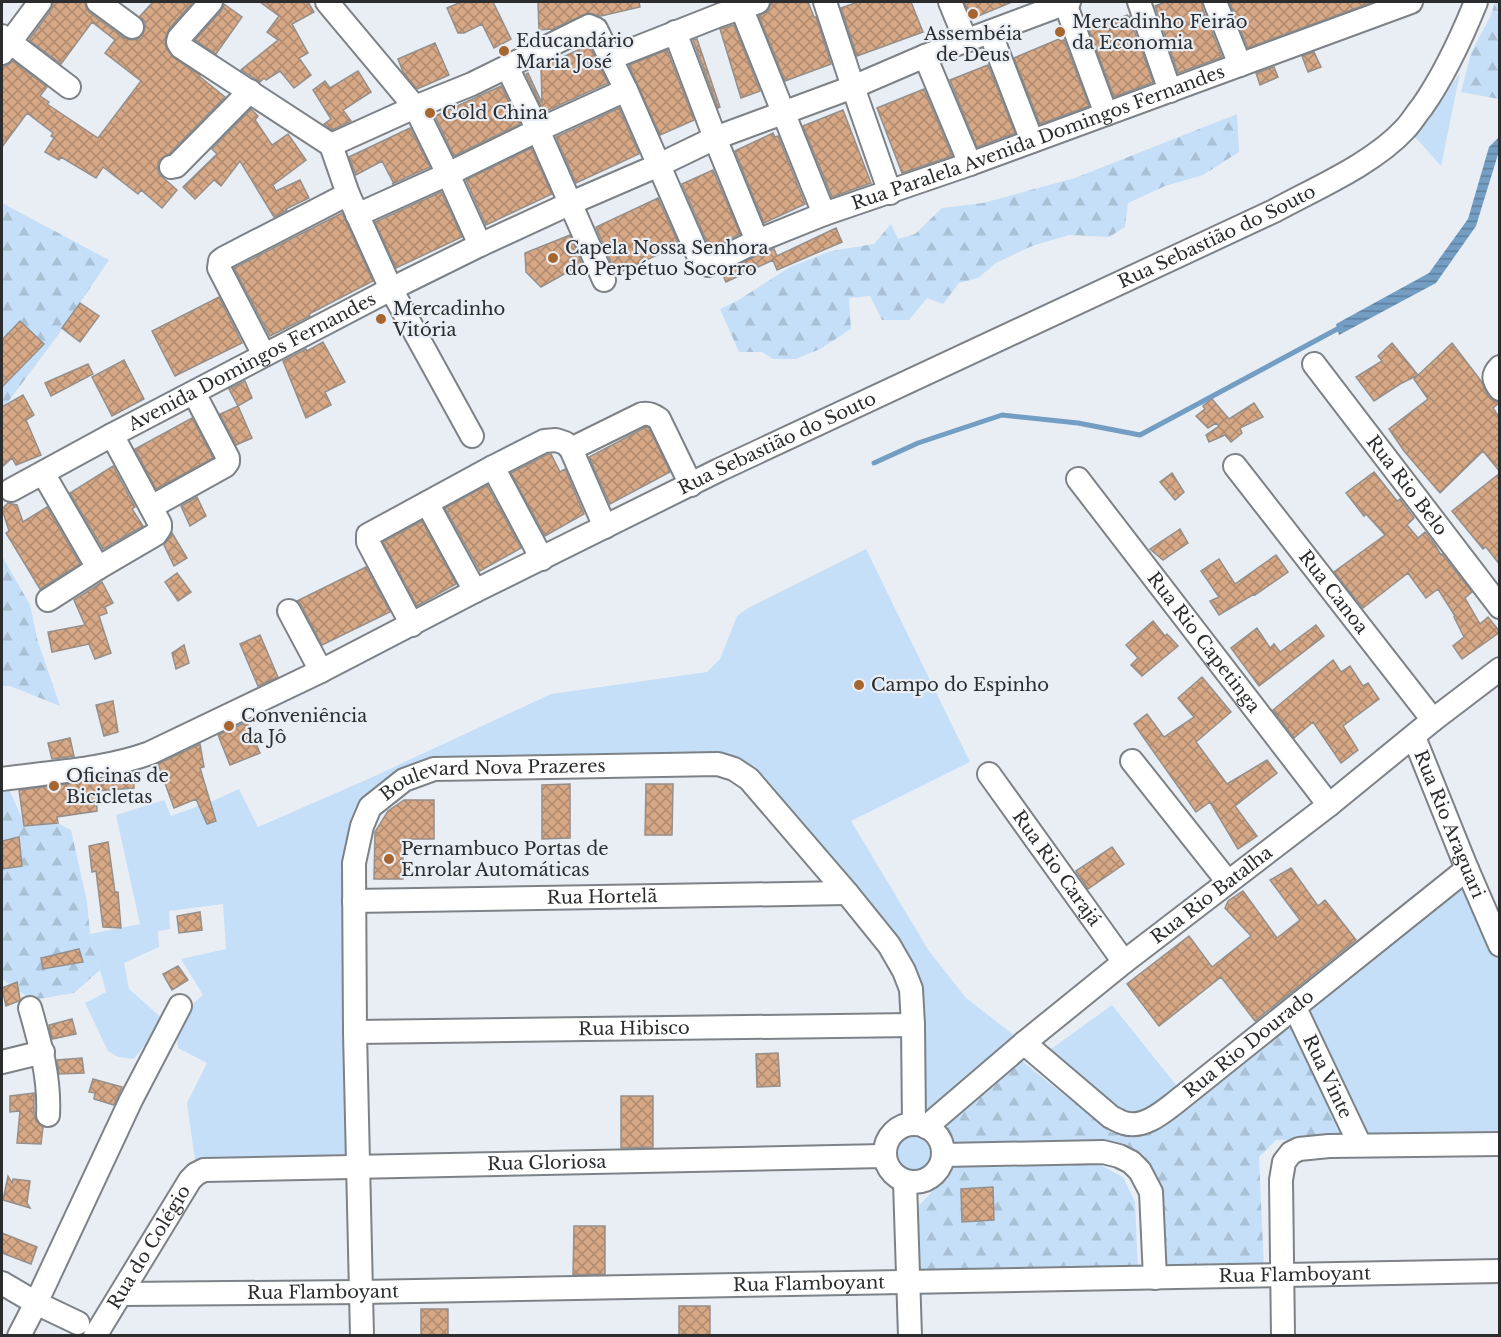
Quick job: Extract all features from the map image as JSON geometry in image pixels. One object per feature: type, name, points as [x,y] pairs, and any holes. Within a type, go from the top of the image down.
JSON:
[{"type":"street","points":[[40,2],[4,44],[69,87]]},
{"type":"street","points":[[99,2],[132,27]]},
{"type":"street","points":[[211,2],[179,38],[178,42],[181,47],[331,145],[348,194],[391,289],[472,436]]},
{"type":"street","points":[[327,2],[415,107],[480,244]]},
{"type":"street","points":[[825,2],[890,193]]},
{"type":"street","points":[[950,2],[966,41]]},
{"type":"street","points":[[1067,2],[1106,114]]},
{"type":"street","name":"Avenida Domingos Fernandes","points":[[10,490],[264,355],[480,244],[715,138],[853,87],[925,56],[1067,2]]},
{"type":"street","points":[[1138,2],[1170,91]]},
{"type":"street","points":[[1215,2],[1240,65]]},
{"type":"street","name":"Rua Paralela Avenida Domingos Fernandes","points":[[659,165],[702,264],[710,264],[757,241],[824,214],[890,193],[1240,65],[1372,8],[1411,2]]},
{"type":"street","name":"Rua Sebastião do Souto","points":[[2,779],[102,766],[128,761],[150,753],[321,671],[475,591],[739,461],[1274,211],[1380,151],[1406,129],[1436,87],[1460,42],[1476,2]]},
{"type":"street","points":[[611,58],[750,4],[783,112],[824,214]]},
{"type":"street","points":[[331,145],[472,84],[589,26],[596,29],[611,58],[659,165]]},
{"type":"street","points":[[675,32],[757,241]]},
{"type":"street","points":[[990,32],[1032,141]]},
{"type":"street","points":[[925,56],[970,164]]},
{"type":"street","points":[[507,67],[571,202],[604,280]]},
{"type":"street","points":[[357,215],[626,90]]},
{"type":"street","points":[[171,167],[176,166],[250,91]]},
{"type":"street","points":[[264,355],[219,268],[220,261],[348,194]]},
{"type":"street","name":"Rua Rio Belo","points":[[1314,364],[1500,607]]},
{"type":"street","points":[[1500,367],[1494,374],[1494,380],[1500,389]]},
{"type":"street","points":[[151,507],[225,466],[228,462],[194,393]]},
{"type":"street","points":[[571,448],[648,413],[659,419],[691,485]]},
{"type":"street","points":[[48,600],[156,534],[160,528],[160,524],[112,435]]},
{"type":"street","points":[[412,624],[368,542],[368,535],[493,467],[549,440],[564,443],[571,448],[605,527]]},
{"type":"street","name":"Rua Canoa","points":[[1235,466],[1432,720]]},
{"type":"street","points":[[493,467],[542,559]]},
{"type":"street","points":[[43,473],[98,568]]},
{"type":"street","name":"Rua Rio Capetinga","points":[[1078,479],[1329,805]]},
{"type":"street","points":[[426,503],[475,591]]},
{"type":"street","points":[[289,611],[321,671]]},
{"type":"street","name":"Rua Rio Batalha","points":[[920,1125],[1124,962],[1329,805],[1432,720],[1500,669]]},
{"type":"street","name":"Rua Rio Araguari","points":[[1414,736],[1500,945]]},
{"type":"street","points":[[1132,761],[1228,882]]},
{"type":"street","name":"Boulevard Nova Prazeres","points":[[362,1335],[354,863],[362,826],[370,807],[404,780],[434,769],[694,764],[718,764],[734,769],[749,779],[848,893],[889,945],[904,971],[911,989],[920,1125]]},
{"type":"street","name":"Rua Rio Carajá","points":[[988,774],[1124,962]]},
{"type":"street","name":"Rua Rio Dourado","points":[[1024,1043],[1111,1117],[1125,1124],[1137,1124],[1162,1113],[1467,869]]},
{"type":"street","name":"Rua Hortelã","points":[[354,901],[848,893]]},
{"type":"street","points":[[19,1335],[130,1100],[180,1006]]},
{"type":"street","points":[[30,1008],[43,1052],[49,1096],[48,1115]]},
{"type":"street","name":"Rua Vinte","points":[[1295,1008],[1360,1145]]},
{"type":"street","name":"Rua Hibisco","points":[[356,1032],[913,1025]]},
{"type":"street","points":[[2,1062],[43,1052]]},
{"type":"street","points":[[905,1125],[920,1125],[933,1131],[939,1138],[943,1155],[938,1170],[927,1180],[912,1183],[897,1178],[886,1164],[884,1156],[889,1137],[905,1125]]},
{"type":"street","points":[[1283,1335],[1281,1180],[1284,1162],[1291,1153],[1299,1149],[1329,1146],[1500,1144]]},
{"type":"street","points":[[943,1155],[1103,1152],[1131,1162],[1140,1171],[1151,1192],[1155,1278]]},
{"type":"street","name":"Rua Gloriosa","points":[[210,1169],[884,1156]]},
{"type":"street","name":"Rua do Colégio","points":[[86,1329],[121,1293],[190,1180],[199,1172],[210,1169]]},
{"type":"street","points":[[905,1182],[910,1335]]},
{"type":"street","name":"Rua Flamboyant","points":[[121,1293],[362,1292],[1500,1271]]},
{"type":"street","points":[[2,1283],[86,1329]]},
{"type":"green space","points":[[1495,2],[1500,2],[1499,99],[1461,92],[1471,53],[1491,15]]},
{"type":"green space","points":[[1460,73],[1441,166],[1415,137]]},
{"type":"green space","points":[[1237,114],[1239,152],[1203,175],[1165,186],[1128,203],[1125,227],[1109,237],[1069,235],[1032,246],[996,263],[978,278],[959,283],[943,304],[927,298],[909,320],[882,320],[870,296],[849,298],[851,329],[820,349],[796,359],[773,359],[762,352],[739,352],[720,309],[737,301],[790,267],[831,251],[874,244],[891,224],[898,239],[915,234],[942,208],[983,203],[1075,178]]},
{"type":"green space","points":[[2,203],[109,260],[58,335],[2,410]]},
{"type":"green space","points":[[866,549],[970,762],[851,821],[929,951],[966,998],[1024,1043],[926,1127],[911,989],[734,769],[434,769],[362,826],[352,1153],[196,1167],[187,1103],[207,1063],[178,1048],[175,1019],[203,995],[181,959],[226,949],[223,904],[169,911],[170,929],[158,931],[159,947],[124,963],[129,989],[164,1020],[134,1059],[118,1057],[108,1051],[85,1003],[106,992],[90,934],[140,924],[116,815],[164,800],[171,816],[239,789],[258,827],[366,780],[551,694],[707,672],[720,659],[737,616],[748,608]]},
{"type":"green space","points":[[2,556],[30,605],[38,642],[60,706],[10,686],[2,686]]},
{"type":"green space","points":[[9,789],[24,823],[58,823],[71,830],[87,902],[90,934],[100,970],[74,993],[32,1000],[2,979],[2,790]]},
{"type":"green space","points":[[1467,869],[1499,945],[1499,1144],[1360,1145],[1295,1008]]},
{"type":"green space","points":[[1112,1005],[1184,1095],[1137,1124],[1040,1057]]},
{"type":"green space","points":[[1294,1015],[1352,1140],[1276,1140],[1259,1157],[1264,1268],[1160,1272],[1143,1163],[949,1144],[942,1130],[946,1123],[1022,1061],[1112,1133],[1139,1129]]},
{"type":"green space","points":[[913,1137],[925,1142],[930,1154],[925,1166],[913,1171],[901,1166],[896,1154],[901,1142]]},
{"type":"green space","points":[[1095,1162],[1123,1177],[1135,1202],[1138,1271],[920,1270],[919,1205],[950,1166]]},
{"type":"shaded area","points":[[1499,137],[1499,151],[1476,226],[1436,283],[1339,335],[1336,324],[1429,273],[1468,219],[1489,147]]},
{"type":"building","points":[[53,2],[85,2],[90,13],[124,38],[131,40],[138,39],[143,34],[145,22],[140,16],[153,2],[193,2],[169,29],[165,39],[166,48],[174,58],[200,75],[225,97],[169,154],[158,162],[159,174],[177,190],[162,208],[141,190],[138,194],[103,167],[96,178],[61,157],[59,160],[45,152],[54,138],[51,136],[53,133],[27,113],[2,147],[2,66],[13,61],[47,87],[40,96],[49,102],[47,104],[98,138],[141,81],[105,53],[115,40],[92,22],[61,64],[29,40],[51,10]]},
{"type":"building","points":[[260,2],[308,2],[314,12],[292,24],[308,53],[299,58],[311,75],[294,88],[280,71],[260,82],[241,70],[278,40],[267,32],[279,16]]},
{"type":"building","points":[[461,2],[493,2],[511,39],[494,48],[482,24],[464,33],[458,33],[447,8]]},
{"type":"building","points":[[538,2],[639,2],[640,7],[601,16],[588,13],[553,29],[539,30]]},
{"type":"building","points":[[808,2],[816,17],[831,64],[785,81],[759,16],[768,11],[771,3]]},
{"type":"building","points":[[858,2],[911,2],[923,32],[857,56],[841,8]]},
{"type":"building","name":"Assembéia de Deus","points":[[964,2],[1012,2],[971,19]]},
{"type":"building","points":[[1165,2],[1202,2],[1222,57],[1178,73],[1155,6]]},
{"type":"building","points":[[1229,2],[1373,2],[1248,48]]},
{"type":"building","points":[[224,4],[242,17],[216,54],[195,40],[221,11]]},
{"type":"building","points":[[1127,15],[1153,82],[1114,97],[1089,30]]},
{"type":"building","points":[[734,25],[760,91],[741,98],[720,29]]},
{"type":"building","points":[[697,39],[720,107],[718,108],[693,40]]},
{"type":"building","points":[[1059,39],[1064,40],[1089,106],[1040,124],[1014,58]]},
{"type":"building","points":[[435,43],[449,75],[417,89],[403,72],[398,59]]},
{"type":"building","points":[[589,45],[608,83],[544,112],[526,74],[528,73],[542,103],[541,67]]},
{"type":"building","points":[[667,50],[694,120],[660,135],[629,65]]},
{"type":"building","points":[[1314,52],[1321,67],[1308,72],[1302,56]]},
{"type":"building","points":[[988,65],[1015,133],[977,147],[950,80]]},
{"type":"building","points":[[1274,67],[1278,77],[1260,85],[1256,73]]},
{"type":"building","points":[[358,71],[371,92],[343,110],[351,121],[332,130],[324,124],[331,119],[313,90],[325,81],[330,88]]},
{"type":"building","points":[[501,86],[520,124],[454,156],[435,116]]},
{"type":"building","points":[[924,89],[952,156],[902,173],[877,108]]},
{"type":"building","points":[[619,108],[639,154],[576,183],[556,137]]},
{"type":"building","points":[[251,109],[258,116],[255,120],[272,145],[288,134],[306,160],[273,185],[276,191],[300,180],[309,198],[274,217],[240,161],[221,186],[214,180],[195,199],[183,187],[217,154],[212,149]]},
{"type":"building","points":[[843,110],[871,183],[832,197],[803,126]]},
{"type":"building","points":[[410,128],[430,167],[394,183],[382,161],[356,175],[349,157]]},
{"type":"building","points":[[773,133],[775,137],[778,136],[805,204],[764,223],[735,151]]},
{"type":"building","points":[[531,148],[552,194],[486,225],[466,180]]},
{"type":"building","points":[[713,170],[740,234],[710,249],[682,184]]},
{"type":"building","points":[[441,192],[462,237],[396,268],[375,222]]},
{"type":"building","points":[[658,198],[679,245],[616,274],[596,227]]},
{"type":"building","points":[[342,213],[373,281],[270,336],[234,268]]},
{"type":"building","points":[[836,228],[842,242],[777,270],[773,260],[726,282],[722,273],[774,249],[777,256]]},
{"type":"building","name":"Capela Nossa Senhora do Perpétuo Socorro","points":[[570,235],[582,264],[541,287],[526,272],[525,253]]},
{"type":"building","points":[[219,297],[242,343],[175,376],[152,331]]},
{"type":"building","points":[[80,303],[99,316],[80,342],[62,328]]},
{"type":"building","points":[[20,321],[44,344],[2,387],[2,340]]},
{"type":"building","points":[[323,342],[345,382],[325,392],[331,405],[306,418],[283,361]]},
{"type":"building","points":[[1392,343],[1418,375],[1374,401],[1356,377],[1382,361],[1378,356]]},
{"type":"building","points":[[1452,343],[1481,381],[1489,397],[1499,403],[1493,408],[1500,419],[1500,472],[1483,451],[1440,493],[1404,451],[1389,429],[1428,399],[1414,379]]},
{"type":"building","points":[[124,360],[144,399],[112,416],[92,377]]},
{"type":"building","points":[[88,364],[93,374],[51,396],[45,383]]},
{"type":"building","points":[[245,381],[252,398],[238,406],[229,389]]},
{"type":"building","points":[[23,395],[34,415],[26,420],[41,455],[16,465],[12,458],[2,467],[2,407]]},
{"type":"building","points":[[1212,399],[1229,419],[1254,403],[1263,417],[1240,428],[1242,433],[1231,442],[1225,435],[1209,442],[1206,435],[1219,426],[1216,423],[1208,428],[1196,416]]},
{"type":"building","points":[[238,406],[252,438],[236,445],[220,414]]},
{"type":"building","points":[[192,418],[213,458],[156,489],[135,449]]},
{"type":"building","points":[[646,427],[649,428],[670,472],[610,504],[589,457]]},
{"type":"building","points":[[551,454],[560,472],[565,469],[584,514],[545,536],[511,473]]},
{"type":"building","points":[[113,466],[135,507],[132,509],[143,526],[103,549],[70,493]]},
{"type":"building","points":[[1374,472],[1397,501],[1400,499],[1414,518],[1407,525],[1418,538],[1425,532],[1472,592],[1465,598],[1480,624],[1488,617],[1500,632],[1462,659],[1453,646],[1464,637],[1455,616],[1438,589],[1426,598],[1408,573],[1363,608],[1334,572],[1385,535],[1366,514],[1364,516],[1346,493]]},
{"type":"building","points":[[1172,473],[1184,492],[1175,500],[1160,482]]},
{"type":"building","points":[[1500,473],[1500,565],[1486,547],[1483,549],[1452,511]]},
{"type":"building","points":[[487,485],[521,548],[480,571],[445,508]]},
{"type":"building","points":[[197,497],[206,516],[190,526],[181,506]]},
{"type":"building","points":[[8,503],[17,505],[23,522],[47,507],[80,564],[40,589],[6,533],[9,531],[2,509]]},
{"type":"building","points":[[422,521],[456,584],[417,606],[383,542]]},
{"type":"building","points":[[1180,529],[1188,543],[1163,560],[1150,549]]},
{"type":"building","points":[[172,533],[187,558],[174,566],[164,545]]},
{"type":"building","points":[[1276,555],[1288,572],[1255,595],[1219,615],[1210,601],[1219,597],[1201,571],[1219,559],[1235,584]]},
{"type":"building","points":[[366,567],[390,612],[322,645],[297,601]]},
{"type":"building","points":[[177,573],[191,592],[178,601],[165,582]]},
{"type":"building","points":[[102,582],[113,603],[105,607],[107,613],[99,616],[111,653],[95,659],[89,644],[52,652],[48,632],[85,625],[74,600]]},
{"type":"building","points":[[1153,621],[1165,636],[1167,634],[1178,646],[1142,676],[1131,665],[1138,658],[1126,645]]},
{"type":"building","points":[[1316,625],[1324,636],[1259,686],[1231,648],[1257,628],[1270,648],[1274,644],[1280,652]]},
{"type":"building","points":[[260,635],[278,677],[258,686],[240,644]]},
{"type":"building","points":[[184,645],[189,663],[176,669],[172,653]]},
{"type":"building","points":[[1333,660],[1341,672],[1350,666],[1363,686],[1368,683],[1379,699],[1343,726],[1358,750],[1341,763],[1313,722],[1294,738],[1273,710]]},
{"type":"building","points":[[1202,677],[1231,712],[1196,742],[1227,784],[1267,760],[1277,773],[1235,806],[1257,836],[1238,849],[1210,802],[1196,812],[1134,724],[1147,714],[1164,737],[1194,717],[1178,698]]},
{"type":"building","points":[[113,701],[118,732],[104,736],[96,705]]},
{"type":"building","points":[[247,722],[260,753],[230,765],[218,735]]},
{"type":"building","points":[[70,738],[74,756],[52,759],[48,743]]},
{"type":"building","points":[[200,744],[204,767],[200,768],[216,821],[207,824],[196,799],[174,808],[158,764]]},
{"type":"building","points":[[134,772],[134,788],[96,791],[97,811],[57,817],[58,823],[24,826],[19,790],[98,780]]},
{"type":"building","points":[[570,784],[570,838],[542,839],[542,785]]},
{"type":"building","points":[[646,784],[673,784],[672,835],[645,835]]},
{"type":"building","name":"Pernambuco Portas de Enrolar Automáticas","points":[[404,800],[434,800],[434,839],[403,839],[403,879],[374,879],[375,832],[388,811]]},
{"type":"building","points":[[19,837],[22,866],[3,869],[2,841]]},
{"type":"building","points":[[108,842],[115,892],[118,892],[121,928],[103,927],[96,871],[92,872],[89,846]]},
{"type":"building","points":[[1112,847],[1124,864],[1088,889],[1076,871]]},
{"type":"building","points":[[1291,868],[1318,906],[1325,900],[1356,940],[1255,1021],[1221,977],[1159,1026],[1127,984],[1189,936],[1212,967],[1251,936],[1225,908],[1228,901],[1243,891],[1277,938],[1300,920],[1270,880]]},
{"type":"building","points":[[200,912],[202,930],[179,933],[177,916]]},
{"type":"building","points":[[79,949],[83,962],[43,969],[41,958]]},
{"type":"building","points":[[178,966],[188,980],[172,990],[163,974]]},
{"type":"building","points":[[17,982],[20,999],[6,1006],[2,988]]},
{"type":"building","points":[[72,1019],[76,1034],[52,1039],[49,1025]]},
{"type":"building","points":[[778,1053],[780,1086],[757,1087],[756,1054]]},
{"type":"building","points":[[82,1058],[84,1073],[59,1074],[57,1060]]},
{"type":"building","points":[[93,1079],[122,1087],[114,1105],[94,1099],[95,1093],[89,1092]]},
{"type":"building","points":[[34,1093],[34,1115],[36,1121],[43,1127],[41,1144],[17,1143],[20,1111],[10,1112],[10,1096]]},
{"type":"building","points":[[621,1096],[653,1096],[653,1147],[621,1148]]},
{"type":"building","points":[[8,1176],[12,1183],[13,1179],[30,1181],[27,1203],[30,1208],[3,1200]]},
{"type":"building","points":[[993,1187],[994,1220],[962,1222],[961,1189]]},
{"type":"building","points":[[574,1226],[605,1226],[605,1274],[573,1275]]},
{"type":"building","points":[[2,1233],[37,1247],[31,1264],[2,1253]]},
{"type":"building","points":[[679,1306],[710,1306],[710,1335],[679,1335]]},
{"type":"building","points":[[421,1309],[448,1309],[448,1335],[421,1335]]},
{"type":"waterway","points":[[874,463],[918,443],[1002,415],[1078,423],[1140,435],[1341,327]]},
{"type":"place","name":"Assembéia de Deus","points":[[973,14]]},
{"type":"place","name":"Mercadinho Feirão da Economia","points":[[1060,32]]},
{"type":"place","name":"Educandário Maria José","points":[[504,51]]},
{"type":"place","name":"Gold China","points":[[430,113]]},
{"type":"place","name":"Capela Nossa Senhora do Perpétuo Socorro","points":[[553,258]]},
{"type":"place","name":"Mercadinho Vitória","points":[[381,319]]},
{"type":"place","name":"Campo do Espinho","points":[[859,685]]},
{"type":"place","name":"Conveniência da Jô","points":[[229,726]]},
{"type":"place","name":"Oficinas de Bicicletas","points":[[54,786]]},
{"type":"place","name":"Pernambuco Portas de Enrolar Automáticas","points":[[389,859]]}]
